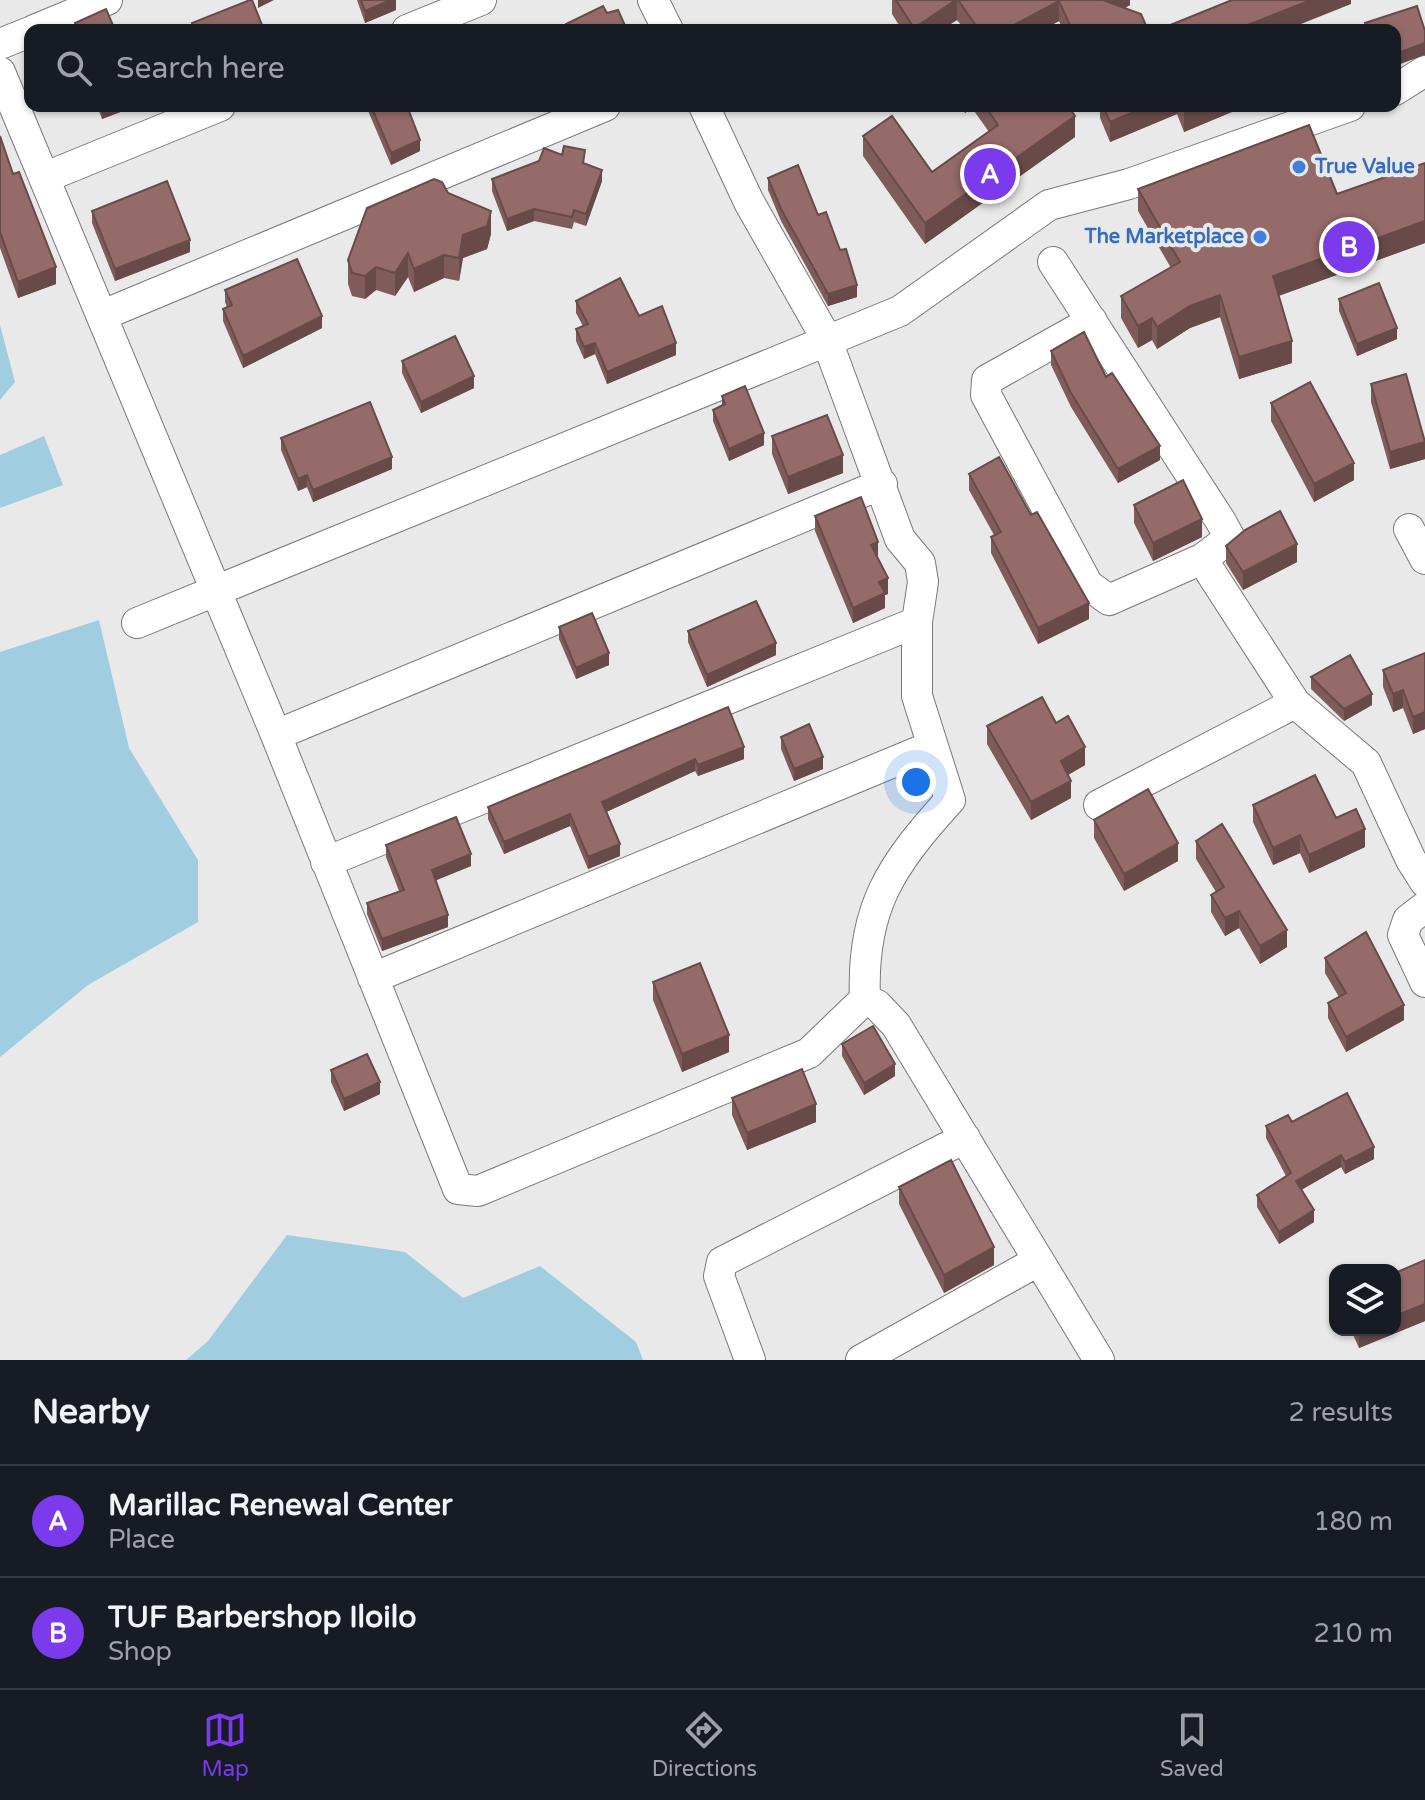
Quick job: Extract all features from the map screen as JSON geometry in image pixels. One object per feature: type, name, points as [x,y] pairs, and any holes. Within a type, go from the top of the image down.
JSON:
[{"type":"street","points":[[49,24],[107,0]]},
{"type":"street","points":[[422,24],[481,0]]},
{"type":"street","points":[[653,0],[665,24]]},
{"type":"street","points":[[0,44],[24,34]]},
{"type":"street","points":[[1401,86],[1425,71]]},
{"type":"street","points":[[0,72],[276,735],[458,1189],[467,1192],[478,1191],[809,1053],[865,999],[867,933],[893,870],[950,800],[917,696],[917,622],[923,582],[920,563],[900,539],[826,338],[749,202],[707,112]]},
{"type":"street","points":[[1401,89],[1425,84]]},
{"type":"street","points":[[46,177],[205,112]]},
{"type":"street","points":[[103,315],[591,112]]},
{"type":"street","points":[[137,623],[826,338],[900,311],[1049,205],[1129,184],[1333,112]]},
{"type":"street","points":[[1053,262],[1092,321],[1230,538],[1202,559],[1109,600],[1095,593],[986,395],[987,380],[1092,321]]},
{"type":"street","points":[[276,735],[882,484]]},
{"type":"street","points":[[1409,529],[1425,559]]},
{"type":"street","points":[[1202,559],[1295,703],[1366,763],[1411,860],[1425,882]]},
{"type":"street","points":[[326,862],[917,622]]},
{"type":"street","points":[[1099,805],[1295,703]]},
{"type":"street","points":[[373,978],[932,746]]},
{"type":"street","points":[[1425,907],[1408,920],[1403,935],[1425,982]]},
{"type":"street","points":[[865,999],[877,1005],[896,1025],[1099,1360]]},
{"type":"street","points":[[750,1360],[719,1276],[722,1262],[965,1138]]},
{"type":"street","points":[[861,1360],[1038,1261]]},
{"type":"water","points":[[0,325],[15,382],[0,400]]},
{"type":"water","points":[[44,436],[63,485],[0,508],[0,455]]},
{"type":"water","points":[[99,620],[129,748],[198,860],[198,922],[88,985],[0,1057],[0,652]]},
{"type":"water","points":[[287,1235],[405,1252],[463,1298],[540,1266],[636,1342],[643,1360],[186,1360],[208,1341]]},
{"type":"building","points":[[252,0],[262,24],[192,24]]},
{"type":"building","points":[[361,0],[391,0],[365,11]]},
{"type":"building","points":[[896,0],[956,0],[920,24],[911,24]]},
{"type":"building","points":[[958,0],[1103,0],[1141,14],[1145,24],[1069,24],[1059,1],[1016,24],[975,24]]},
{"type":"building","points":[[1232,0],[1311,0],[1250,24],[1173,24]]},
{"type":"building","points":[[603,6],[607,13],[618,10],[624,24],[566,24]]},
{"type":"building","points":[[1417,6],[1425,31],[1425,43],[1401,52],[1401,24],[1365,23]]},
{"type":"building","points":[[106,9],[112,24],[75,24]]},
{"type":"building","points":[[374,112],[409,112],[420,140],[391,153]]},
{"type":"building","points":[[989,112],[1072,112],[1075,116],[925,223],[863,136],[892,116],[932,172],[998,125]]},
{"type":"building","points":[[1106,112],[1134,112],[1110,122]]},
{"type":"building","points":[[1309,125],[1337,194],[1425,163],[1425,221],[1273,276],[1292,341],[1239,357],[1220,295],[1190,306],[1157,327],[1152,318],[1138,326],[1121,296],[1180,262],[1138,189]]},
{"type":"building","points":[[0,136],[13,174],[19,172],[56,267],[18,282],[0,232]]},
{"type":"building","points":[[564,146],[585,150],[583,163],[602,170],[586,214],[574,210],[572,217],[534,209],[507,219],[492,179],[539,161],[544,148],[562,155]]},
{"type":"building","points":[[798,165],[818,215],[826,212],[840,250],[846,249],[857,285],[828,294],[781,209],[768,178]]},
{"type":"building","points":[[434,179],[442,182],[448,193],[491,211],[487,226],[463,235],[459,258],[444,255],[414,269],[408,253],[395,273],[376,267],[365,276],[352,273],[348,260],[367,208]]},
{"type":"building","points":[[167,181],[190,240],[115,269],[92,211]]},
{"type":"building","points":[[297,259],[322,316],[243,356],[223,309],[232,305],[225,290]]},
{"type":"building","points":[[620,278],[639,316],[662,306],[676,343],[607,372],[595,343],[584,347],[576,329],[588,324],[576,301]]},
{"type":"building","points":[[1379,283],[1397,328],[1357,344],[1339,299]]},
{"type":"building","points":[[1084,332],[1106,377],[1112,373],[1160,446],[1118,469],[1071,393],[1051,351]]},
{"type":"building","points":[[455,336],[474,376],[421,402],[402,361]]},
{"type":"building","points":[[1406,374],[1425,442],[1390,452],[1371,384]]},
{"type":"building","points":[[1310,382],[1354,463],[1314,484],[1271,403]]},
{"type":"building","points":[[745,386],[764,433],[729,449],[713,410],[725,404],[722,396]]},
{"type":"building","points":[[370,402],[392,457],[313,490],[307,475],[298,479],[281,438]]},
{"type":"building","points":[[827,415],[843,455],[788,477],[772,436]]},
{"type":"building","points":[[999,457],[1031,515],[1037,512],[1089,603],[1038,628],[991,537],[1001,532],[969,474]]},
{"type":"building","points":[[1183,480],[1202,519],[1153,543],[1134,505]]},
{"type":"building","points":[[861,497],[878,542],[871,545],[888,578],[879,582],[885,593],[853,608],[815,516]]},
{"type":"building","points":[[1280,511],[1297,544],[1243,572],[1226,546],[1245,530]]},
{"type":"building","points":[[756,601],[776,643],[707,675],[688,631]]},
{"type":"building","points":[[592,613],[609,653],[576,668],[559,627]]},
{"type":"building","points":[[1425,653],[1425,712],[1413,717],[1403,690],[1393,694],[1383,670]]},
{"type":"building","points":[[1350,655],[1372,694],[1344,709],[1311,677]]},
{"type":"building","points":[[1042,697],[1056,723],[1068,716],[1085,747],[1061,761],[1071,781],[1031,802],[987,726]]},
{"type":"building","points":[[728,707],[744,747],[698,765],[695,759],[602,802],[620,844],[588,857],[570,814],[504,842],[488,807]]},
{"type":"building","points":[[809,724],[823,757],[794,769],[781,737]]},
{"type":"building","points":[[1315,775],[1336,818],[1356,809],[1365,829],[1309,855],[1300,835],[1273,848],[1253,805]]},
{"type":"building","points":[[1148,789],[1178,843],[1124,874],[1094,820]]},
{"type":"building","points":[[456,817],[471,854],[432,870],[448,915],[382,939],[367,903],[404,890],[386,845]]},
{"type":"building","points":[[1222,824],[1287,930],[1260,946],[1239,911],[1225,918],[1211,895],[1224,887],[1196,841]]},
{"type":"building","points":[[1366,932],[1404,1005],[1346,1037],[1328,1003],[1346,993],[1325,958]]},
{"type":"building","points":[[700,963],[729,1035],[682,1054],[653,982]]},
{"type":"building","points":[[873,1026],[895,1064],[864,1083],[842,1044]]},
{"type":"building","points":[[367,1054],[380,1082],[344,1099],[331,1070]]},
{"type":"building","points":[[802,1069],[816,1104],[747,1133],[732,1098]]},
{"type":"building","points":[[1347,1093],[1374,1147],[1345,1162],[1341,1155],[1296,1181],[1314,1210],[1279,1232],[1257,1195],[1291,1173],[1266,1126],[1288,1115],[1292,1122]]},
{"type":"building","points":[[951,1160],[994,1247],[944,1275],[899,1187]]},
{"type":"building","points":[[1425,1260],[1425,1304],[1401,1314],[1401,1270]]},
{"type":"place","name":"True Value","points":[[1299,167]]},
{"type":"place","name":"Marillac Renewal Center","points":[[990,174]]},
{"type":"place","name":"The Marketplace","points":[[1260,237]]},
{"type":"place","name":"TUF Barbershop Iloilo","points":[[1349,247]]}]
